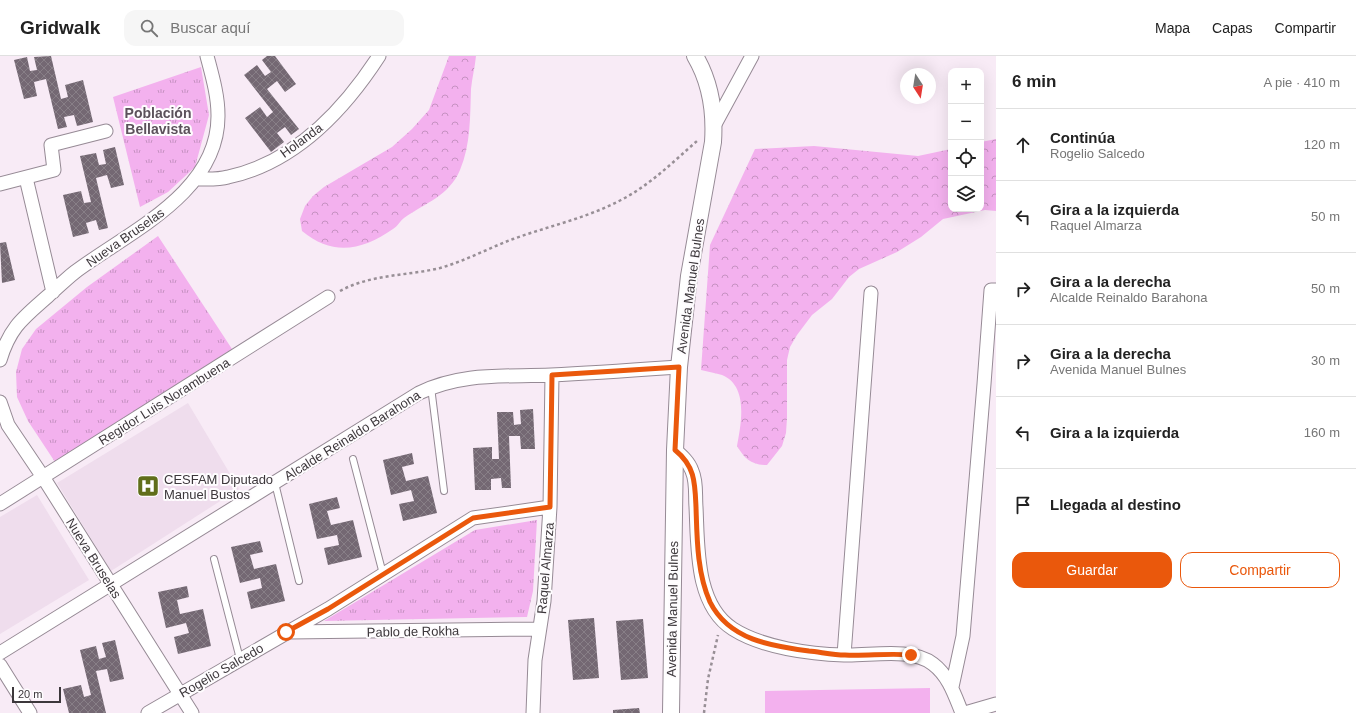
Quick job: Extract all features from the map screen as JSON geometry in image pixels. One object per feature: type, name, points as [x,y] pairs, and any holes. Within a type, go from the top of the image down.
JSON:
[{"type":"street","name":"Nueva Bruselas","points":[[0,360],[10,334],[17,323],[74,272],[168,206],[195,179],[207,161],[217,130],[218,102],[207,56]]},
{"type":"street","name":"Holanda","points":[[195,179],[226,178],[244,174],[300,144],[337,112],[379,56]]},
{"type":"street","name":"Avenida Manuel Bulnes","points":[[671,713],[675,450],[679,367],[688,276],[713,142],[714,126],[710,94],[706,79],[695,56]]},
{"type":"street","points":[[714,126],[752,56]]},
{"type":"street","points":[[0,184],[54,170],[51,145],[106,131]]},
{"type":"street","points":[[26,178],[52,292]]},
{"type":"street","points":[[952,687],[963,636],[984,384],[990,290],[996,290]]},
{"type":"street","points":[[844,655],[871,293]]},
{"type":"street","name":"Regidor Luis Norambuena","points":[[0,504],[328,297]]},
{"type":"street","name":"Alcalde Reinaldo Barahona","points":[[0,653],[431,387],[462,378],[552,375],[679,367]]},
{"type":"street","name":"Raquel Almarza","points":[[533,713],[535,660],[544,600],[550,507],[552,375]]},
{"type":"street","name":"Nueva Bruselas","points":[[0,402],[8,424],[192,713]]},
{"type":"street","points":[[675,450],[688,462],[694,477],[698,543],[702,577],[710,602],[722,620],[744,636],[774,646],[844,655],[904,654],[919,656],[933,664],[952,687],[964,713],[996,704]]},
{"type":"street","name":"Rogelio Salcedo","points":[[148,713],[328,609],[473,518],[550,507]]},
{"type":"street","name":"Pablo de Rokha","points":[[286,632],[539,629]]},
{"type":"street","points":[[0,666],[30,713]]},
{"type":"lane","points":[[431,387],[444,492]]},
{"type":"lane","points":[[353,459],[384,574]]},
{"type":"lane","points":[[275,483],[299,581]]},
{"type":"lane","points":[[214,559],[240,659]]},
{"type":"path","points":[[328,297],[363,282],[440,268],[459,262],[513,239],[602,209],[622,200],[653,180],[714,126]]},
{"type":"path","points":[[704,713],[708,679],[722,620]]},
{"type":"shaded area","name":"CESFAM Diputado Manuel Bustos","points":[[188,403],[239,489],[111,571],[57,483]]},
{"type":"shaded area","points":[[37,495],[89,580],[0,634],[0,517]]},
{"type":"green space","points":[[449,56],[476,56],[471,89],[468,140],[464,160],[460,170],[450,186],[436,198],[404,218],[393,229],[370,242],[359,246],[348,248],[325,245],[302,231],[300,219],[305,206],[313,196],[324,187],[392,147],[412,129],[429,110]]},
{"type":"green space","points":[[201,67],[209,115],[195,167],[168,192],[140,207],[113,97]]},
{"type":"green space","points":[[996,139],[996,211],[984,210],[984,141]]},
{"type":"green space","points":[[814,146],[918,156],[948,150],[948,212],[976,212],[943,219],[921,237],[897,252],[859,269],[849,277],[832,299],[812,315],[790,347],[787,360],[787,418],[786,433],[782,446],[767,465],[757,464],[749,460],[737,446],[741,406],[740,396],[736,388],[731,380],[722,375],[701,370],[710,245],[755,149]]},
{"type":"green space","points":[[158,236],[232,349],[55,462],[28,421],[17,397],[16,372],[22,349],[36,329],[87,287]]},
{"type":"green space","points":[[537,520],[533,591],[527,617],[324,621],[475,530]]},
{"type":"green space","points":[[930,688],[930,713],[765,713],[765,691]]},
{"type":"building","points":[[51,56],[61,99],[68,97],[65,85],[83,80],[93,122],[77,126],[74,115],[64,117],[67,127],[58,129],[46,79],[34,82],[37,96],[24,99],[14,60],[27,57],[30,71],[37,70],[34,57]]},
{"type":"building","points":[[267,56],[275,56],[296,84],[285,92],[277,81],[267,89],[299,129],[291,135],[285,127],[277,133],[284,142],[271,152],[245,118],[260,107],[267,117],[273,112],[244,75],[257,65],[265,76],[271,72],[262,60]]},
{"type":"building","points":[[115,147],[124,185],[111,188],[107,175],[96,178],[108,228],[99,230],[96,220],[86,223],[89,233],[73,237],[63,195],[81,191],[84,203],[91,202],[80,156],[96,153],[99,165],[106,164],[103,150]]},
{"type":"building","points":[[6,242],[15,280],[2,283],[0,243]]},
{"type":"building","points":[[533,409],[535,449],[521,449],[520,436],[509,436],[511,488],[502,488],[501,478],[491,479],[491,490],[475,490],[473,448],[492,447],[492,459],[499,459],[497,412],[513,412],[514,425],[521,424],[520,410]]},
{"type":"building","points":[[412,453],[414,464],[402,467],[406,481],[428,476],[437,513],[403,521],[399,504],[414,501],[411,490],[391,495],[383,460]]},
{"type":"building","points":[[337,497],[340,508],[327,511],[331,525],[353,520],[362,557],[328,565],[324,548],[339,545],[337,535],[317,539],[309,504]]},
{"type":"building","points":[[260,541],[263,552],[250,555],[254,569],[276,564],[285,601],[251,609],[247,592],[262,588],[260,578],[240,583],[231,547]]},
{"type":"building","points":[[187,586],[189,597],[177,600],[180,614],[203,609],[211,646],[178,654],[174,637],[189,633],[186,623],[166,628],[158,592]]},
{"type":"building","points":[[594,618],[599,678],[573,680],[568,620]]},
{"type":"building","points":[[643,619],[648,678],[621,680],[616,621]]},
{"type":"building","points":[[115,640],[124,679],[110,682],[107,669],[96,671],[106,713],[69,713],[63,689],[81,685],[84,697],[91,695],[80,650],[96,646],[99,659],[106,657],[102,643]]},
{"type":"building","points":[[639,708],[640,713],[613,713],[613,710]]},
{"type":"place","name":"CESFAM Diputado Manuel Bustos","points":[[148,486]]},
{"type":"district","name":"Población Bellavista","points":[[158,122]]},
{"type":"route","points":[[286,632],[328,609],[473,518],[550,507],[552,375],[679,367],[675,450],[688,462],[692,469],[695,484],[698,543],[702,577],[710,602],[722,620],[732,629],[744,636],[774,646],[844,655],[911,655]]}]
